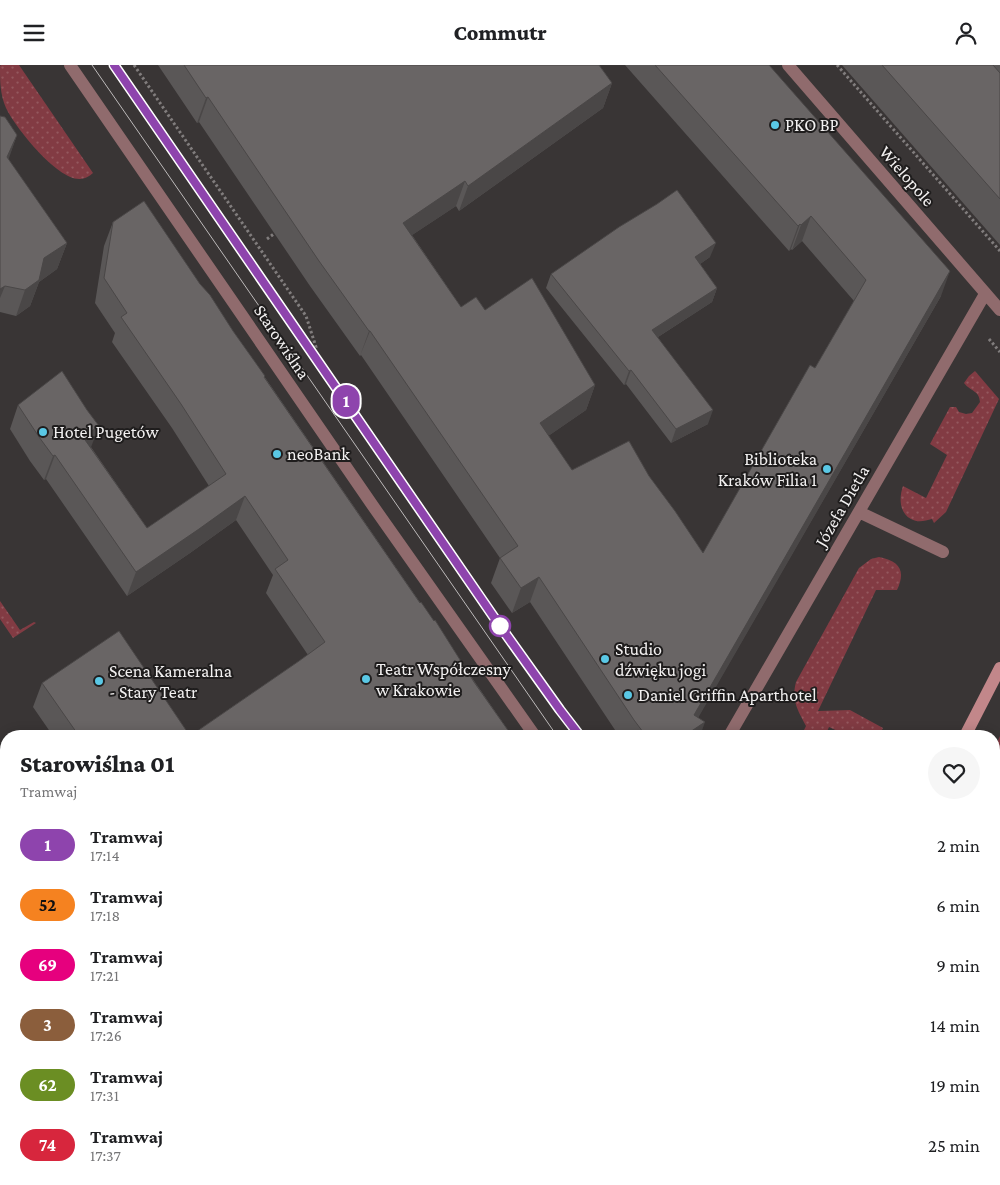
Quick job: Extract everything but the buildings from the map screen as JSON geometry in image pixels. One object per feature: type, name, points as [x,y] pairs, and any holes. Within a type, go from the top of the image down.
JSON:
[{"type":"street","name":"Starowiślna","points":[[70,65],[373,506],[532,730]]},
{"type":"street","name":"Wielopole","points":[[788,65],[1000,310]]},
{"type":"street","name":"Józefa Dietla","points":[[732,730],[985,293]]},
{"type":"street","points":[[859,512],[943,552]]},
{"type":"street","points":[[968,730],[1000,668]]},
{"type":"path","points":[[134,65],[306,316],[316,347],[314,355]]},
{"type":"path","points":[[837,65],[1000,251]]},
{"type":"path","points":[[267,239],[275,233]]},
{"type":"shaded area","points":[[1,65],[19,65],[92,174],[82,179],[71,177],[49,162],[27,139],[11,117],[4,103],[0,82]]},
{"type":"shaded area","points":[[975,371],[999,399],[946,512],[934,523],[932,519],[916,521],[907,516],[902,509],[901,495],[903,486],[926,498],[947,455],[930,444],[950,407],[956,407],[959,412],[966,414],[972,413],[980,402],[978,395],[964,383]]},
{"type":"shaded area","points":[[879,557],[896,564],[901,572],[900,583],[897,590],[876,590],[818,711],[850,710],[883,728],[882,730],[835,730],[829,727],[828,730],[804,730],[806,726],[798,710],[794,695],[796,682],[859,568],[871,559]]},
{"type":"shaded area","points":[[0,601],[20,630],[34,622],[36,623],[13,638],[0,619]]},
{"type":"tram line","points":[[92,65],[553,730]]},
{"type":"tram line","points":[[114,65],[500,626],[575,730]]},
{"type":"tram line","name":"1","points":[[114,65],[500,626],[575,730]]},
{"type":"place","name":"PKO BP","points":[[775,125]]},
{"type":"place","name":"Hotel Pugetów","points":[[43,432]]},
{"type":"place","name":"neoBank","points":[[277,454]]},
{"type":"place","name":"Biblioteka Kraków Filia 1","points":[[827,469]]},
{"type":"place","name":"Studio dźwięku jogi","points":[[605,659]]},
{"type":"place","name":"Teatr Współczesny w Krakowie","points":[[366,679]]},
{"type":"place","name":"Scena Kameralna - Stary Teatr","points":[[99,681]]},
{"type":"place","name":"Daniel Griffin Aparthotel","points":[[628,695]]}]
